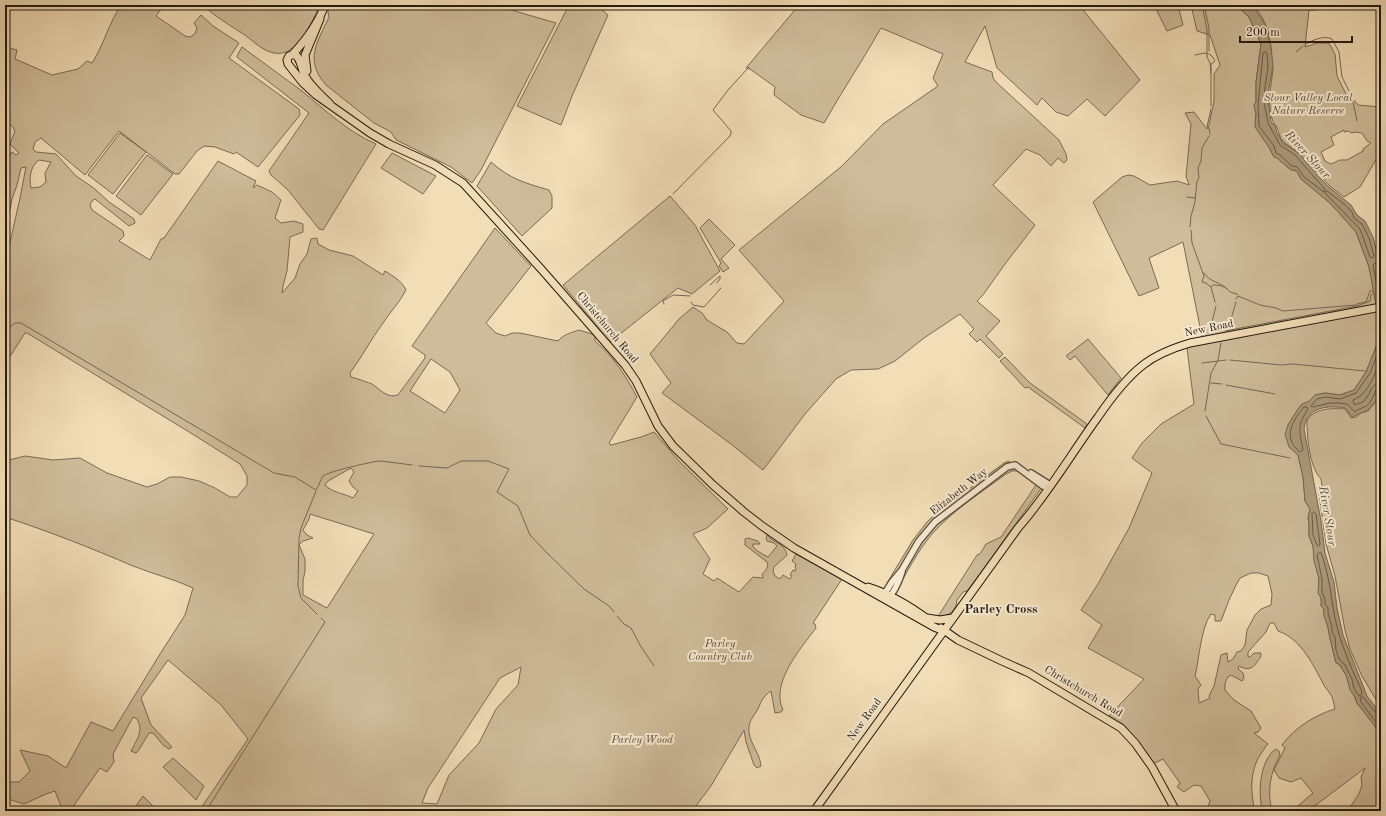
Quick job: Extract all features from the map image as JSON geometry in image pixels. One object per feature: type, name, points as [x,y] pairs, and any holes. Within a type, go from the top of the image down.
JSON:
[{"type":"main road","points":[[325,5],[305,55],[306,67],[315,87],[337,109]]},
{"type":"main road","points":[[314,28],[296,66],[291,66],[288,64],[287,60],[320,19]]},
{"type":"main road","points":[[292,55],[297,56],[299,60]]},
{"type":"main road","name":"Christchurch Road","points":[[299,60],[305,76],[311,86],[330,104]]},
{"type":"main road","name":"Christchurch Road","points":[[291,66],[309,90],[370,133],[389,144],[435,165],[463,183],[542,270],[624,365],[636,381],[665,436],[682,455],[725,496],[762,526],[790,546],[851,581],[907,604],[958,640],[1029,673],[1121,728],[1135,743],[1152,767],[1176,811]]},
{"type":"main road","name":"New Road","points":[[945,632],[953,618],[1018,528],[1026,512],[1126,380],[1143,365],[1156,356],[1190,343],[1381,307]]},
{"type":"main road","name":"New Road","points":[[814,811],[935,643],[951,625],[979,587],[990,567]]},
{"type":"main road","name":"Christchurch Road","points":[[887,596],[934,627],[945,632]]},
{"type":"main road","points":[[927,618],[940,620],[953,618]]},
{"type":"main road","points":[[951,625],[952,633],[958,640]]},
{"type":"street","name":"Elizabeth Way","points":[[887,596],[919,541],[935,522],[1007,467],[1015,465],[1047,486]]},
{"type":"green space","points":[[121,5],[164,5],[156,16],[185,36],[190,37],[195,34],[197,28],[194,23],[201,15],[213,26],[239,43],[229,58],[299,109],[300,115],[258,167],[236,152],[234,154],[215,147],[204,146],[197,151],[179,174],[175,174],[119,131],[85,175],[41,138],[35,142],[33,149],[36,152],[56,154],[76,176],[95,189],[109,202],[134,219],[135,223],[129,226],[95,199],[92,201],[90,205],[92,210],[123,231],[124,236],[119,241],[150,260],[161,239],[164,238],[218,161],[256,181],[253,188],[257,185],[272,192],[281,200],[275,218],[281,223],[294,221],[303,224],[303,232],[290,237],[287,271],[282,293],[295,278],[300,264],[307,254],[311,239],[317,238],[318,244],[329,250],[353,256],[383,275],[385,271],[397,279],[406,290],[350,373],[351,377],[372,384],[387,395],[394,396],[398,395],[425,358],[425,355],[412,346],[495,228],[531,266],[486,323],[496,333],[505,336],[512,333],[520,333],[558,341],[565,335],[579,330],[595,336],[595,341],[608,353],[619,367],[637,397],[609,443],[611,445],[654,432],[678,460],[728,509],[707,528],[693,534],[710,559],[703,574],[714,581],[717,578],[739,592],[753,577],[763,578],[762,574],[766,570],[768,564],[745,545],[745,539],[748,538],[758,541],[760,544],[753,544],[753,547],[768,557],[777,546],[774,543],[767,541],[767,535],[782,546],[786,551],[787,555],[774,567],[773,571],[775,576],[780,579],[783,575],[790,579],[792,576],[790,575],[793,570],[795,571],[796,564],[792,561],[796,554],[842,579],[813,623],[815,624],[816,628],[789,666],[784,677],[780,700],[783,710],[775,713],[771,691],[763,699],[750,722],[750,737],[761,766],[757,768],[754,765],[746,742],[744,730],[711,786],[692,811],[199,811],[248,739],[221,705],[168,660],[141,698],[151,725],[172,747],[169,749],[163,745],[153,733],[149,733],[136,753],[131,751],[140,731],[137,719],[133,717],[113,754],[114,762],[107,772],[100,768],[72,808],[75,811],[58,811],[61,806],[55,791],[24,804],[5,798],[6,782],[19,782],[30,771],[20,750],[48,756],[66,768],[91,722],[113,731],[185,615],[193,588],[5,517],[5,461],[25,456],[53,460],[80,458],[107,473],[147,487],[157,484],[170,477],[181,477],[199,481],[230,497],[237,497],[247,485],[247,476],[240,464],[27,333],[25,333],[11,355],[5,359],[5,265],[26,167],[21,168],[12,199],[5,238],[5,210],[7,194],[5,191],[5,163],[12,152],[16,155],[19,153],[10,144],[15,131],[13,127],[5,121],[5,58],[9,48],[17,50],[15,59],[52,75],[78,69],[87,61],[92,63]],"holes":[[[39,160],[51,162],[45,173],[46,182],[40,187],[31,188],[31,173]],[[431,359],[450,372],[460,390],[445,413],[410,391]],[[351,468],[354,472],[349,481],[358,491],[353,498],[328,488],[325,485],[328,481]],[[310,514],[374,534],[327,608],[303,595],[305,559],[299,545],[303,541],[313,538],[307,535],[303,530]],[[521,667],[518,685],[496,709],[479,743],[449,775],[437,804],[422,803],[428,788],[500,678]]]},
{"type":"green space","points":[[203,5],[320,5],[308,29],[297,44],[290,50],[282,53],[274,53],[262,48],[217,17]]},
{"type":"green space","points":[[330,5],[494,5],[556,23],[481,170],[472,183],[451,167],[396,140],[391,132],[374,123],[326,85],[319,76],[314,59],[317,43],[329,17],[328,12]]},
{"type":"green space","points":[[569,5],[596,5],[608,15],[572,96],[561,125],[517,106]]},
{"type":"green space","points":[[799,5],[1079,5],[1140,80],[1105,116],[1087,99],[1068,116],[1056,112],[1042,98],[1037,105],[997,68],[985,26],[965,62],[992,72],[993,78],[996,82],[1059,140],[1066,154],[1067,160],[1064,163],[1058,158],[1051,166],[1040,155],[1026,149],[993,185],[1035,225],[977,301],[1000,321],[986,336],[1003,354],[999,358],[980,339],[977,342],[969,334],[974,329],[960,314],[924,338],[895,361],[878,369],[851,370],[836,379],[805,414],[763,470],[731,444],[662,393],[671,383],[650,354],[679,319],[693,307],[702,313],[707,320],[727,332],[737,343],[744,344],[784,301],[739,250],[842,166],[883,124],[938,86],[933,78],[943,54],[881,28],[824,123],[801,115],[774,95],[775,87],[750,69],[746,68]]},
{"type":"green space","points":[[1154,5],[1178,5],[1183,25],[1167,31]]},
{"type":"green space","points":[[1191,5],[1236,5],[1249,17],[1261,44],[1256,82],[1256,102],[1254,105],[1256,114],[1255,121],[1274,157],[1291,170],[1298,173],[1301,179],[1330,203],[1356,232],[1369,267],[1377,304],[1202,337],[1183,242],[1149,258],[1159,288],[1139,296],[1093,202],[1122,177],[1128,175],[1134,176],[1150,185],[1177,181],[1189,185],[1186,176],[1191,124],[1185,113],[1194,112],[1207,129],[1214,101],[1214,74],[1220,65],[1210,35],[1197,31]]},
{"type":"green space","name":"Stour Valley Local Nature Reserve","points":[[1253,5],[1319,5],[1317,10],[1309,10],[1305,47],[1317,43],[1329,43],[1335,54],[1337,76],[1349,100],[1351,98],[1353,99],[1358,105],[1381,107],[1381,151],[1360,187],[1344,197],[1330,186],[1298,152],[1281,139],[1276,125],[1274,124],[1270,110],[1270,90],[1273,69],[1271,47],[1266,25]],"holes":[[[1344,130],[1344,132],[1348,131],[1352,133],[1362,133],[1367,141],[1371,143],[1363,149],[1363,151],[1347,160],[1340,160],[1331,164],[1325,161],[1321,152],[1334,145],[1331,137]]]},
{"type":"green space","points":[[242,47],[302,91],[346,127],[376,144],[323,230],[319,229],[288,190],[271,175],[269,171],[309,113],[237,57]]},
{"type":"green space","points":[[120,133],[146,152],[113,194],[88,175]]},
{"type":"green space","points":[[392,153],[436,176],[423,194],[381,168]]},
{"type":"green space","points":[[147,155],[173,174],[141,215],[116,196]]},
{"type":"green space","points":[[491,162],[505,173],[518,180],[549,190],[552,196],[552,208],[522,236],[477,186]]},
{"type":"green space","points":[[670,196],[695,225],[720,271],[692,294],[678,288],[610,342],[563,285]]},
{"type":"green space","points":[[709,219],[735,245],[721,259],[729,268],[723,272],[719,266],[721,263],[700,228]]},
{"type":"green space","points":[[1377,310],[1378,342],[1366,372],[1354,390],[1340,395],[1325,393],[1315,395],[1308,402],[1302,404],[1288,425],[1293,450],[1298,455],[1299,459],[1303,477],[1305,501],[1310,509],[1308,518],[1309,536],[1313,546],[1319,579],[1321,606],[1324,609],[1336,663],[1339,664],[1346,675],[1357,703],[1375,726],[1381,737],[1381,811],[1348,810],[1359,794],[1362,785],[1361,777],[1365,768],[1308,811],[1292,811],[1313,793],[1301,778],[1291,782],[1279,778],[1274,770],[1285,748],[1282,745],[1293,733],[1306,723],[1335,709],[1332,696],[1325,687],[1306,654],[1294,640],[1278,631],[1274,623],[1270,623],[1266,632],[1248,652],[1248,657],[1254,653],[1261,653],[1260,658],[1255,665],[1249,668],[1239,666],[1238,669],[1243,673],[1244,678],[1242,681],[1231,675],[1227,678],[1225,684],[1225,690],[1234,700],[1251,711],[1261,728],[1258,732],[1254,733],[1268,744],[1258,759],[1254,769],[1252,793],[1255,811],[1203,811],[1207,809],[1210,801],[1201,786],[1194,785],[1184,792],[1177,787],[1180,783],[1163,759],[1153,764],[1136,739],[1123,724],[1109,716],[1144,679],[1088,648],[1102,625],[1081,610],[1098,584],[1129,528],[1152,473],[1132,458],[1142,443],[1161,424],[1194,404],[1187,348],[1198,344]],"holes":[[[1251,573],[1259,573],[1268,576],[1272,594],[1271,605],[1261,609],[1255,615],[1247,630],[1245,645],[1241,651],[1237,652],[1233,659],[1228,662],[1227,653],[1221,655],[1214,686],[1209,696],[1210,698],[1199,703],[1198,689],[1201,685],[1195,676],[1203,635],[1208,620],[1211,614],[1215,615],[1215,621],[1221,621],[1240,578]]]},
{"type":"green space","points":[[1088,339],[1121,378],[1108,395],[1075,356],[1070,360],[1066,356]]},
{"type":"green space","points":[[1005,357],[1030,383],[1087,424],[1085,428],[1028,387],[1025,388],[1000,361]]},
{"type":"green space","points":[[1381,391],[1381,708],[1362,676],[1350,649],[1345,630],[1335,576],[1326,544],[1318,487],[1322,486],[1321,479],[1317,474],[1311,459],[1308,443],[1307,420],[1319,411],[1329,409],[1345,409],[1351,418],[1356,417],[1361,413],[1368,411],[1377,401]]},
{"type":"green space","points":[[1009,461],[1010,466],[1013,465],[1043,486],[977,578],[967,591],[963,592],[957,600],[956,606],[952,612],[937,618],[977,555],[980,554],[986,544],[1001,537],[1036,485],[1017,471],[1012,471],[1006,474],[968,502],[949,517],[932,534],[912,562],[896,592],[900,579],[890,584],[887,583],[913,540],[927,522],[934,515],[1004,463]]},
{"type":"green space","points":[[1276,749],[1279,751],[1280,755],[1270,782],[1270,804],[1272,811],[1263,811],[1260,796],[1261,778],[1266,761]]},
{"type":"green space","points":[[173,758],[204,786],[196,800],[163,767]]},
{"type":"green space","points":[[143,796],[158,811],[141,811],[136,806]]},
{"type":"water","points":[[1236,5],[1252,5],[1266,27],[1271,47],[1273,66],[1268,101],[1271,122],[1275,126],[1277,133],[1283,143],[1297,152],[1315,172],[1317,172],[1317,175],[1351,205],[1357,215],[1365,221],[1373,237],[1381,269],[1381,384],[1377,399],[1368,410],[1352,417],[1345,408],[1331,407],[1319,409],[1309,416],[1304,429],[1321,521],[1325,553],[1334,582],[1337,608],[1343,635],[1367,696],[1381,714],[1381,737],[1375,726],[1357,703],[1350,690],[1346,675],[1339,664],[1336,663],[1324,616],[1324,609],[1321,606],[1322,600],[1318,593],[1319,579],[1314,561],[1313,546],[1309,536],[1308,518],[1310,509],[1305,501],[1303,477],[1298,455],[1289,447],[1285,434],[1288,425],[1302,404],[1308,402],[1315,395],[1325,393],[1340,395],[1354,390],[1366,372],[1378,342],[1378,316],[1369,267],[1356,232],[1330,203],[1301,179],[1295,170],[1291,170],[1274,157],[1255,127],[1256,114],[1254,105],[1256,102],[1256,82],[1261,44],[1249,17]]},
{"type":"waterway","points":[[1202,5],[1207,30],[1207,57],[1210,63],[1211,74],[1211,106]]},
{"type":"waterway","points":[[1204,5],[1209,28],[1209,51]]},
{"type":"waterway","points":[[1305,45],[1318,39],[1332,39],[1339,52],[1342,77],[1351,95]]},
{"type":"waterway","points":[[1296,52],[1303,46]]},
{"type":"waterway","points":[[1195,55],[1205,53],[1208,54]]},
{"type":"waterway","points":[[1209,54],[1215,61],[1211,64],[1211,73]]},
{"type":"waterway","points":[[673,194],[730,136],[731,131],[713,110],[728,90],[749,67]]},
{"type":"waterway","points":[[1352,97],[1357,121]]},
{"type":"waterway","points":[[1210,134],[1209,128],[1207,127],[1211,109]]},
{"type":"waterway","points":[[1190,227],[1197,181],[1199,178],[1198,168],[1201,161],[1202,148],[1209,136]]},
{"type":"waterway","points":[[1187,197],[1195,198]]},
{"type":"waterway","points":[[1191,230],[1192,243],[1204,276],[1202,282],[1211,287]]},
{"type":"waterway","points":[[1204,273],[1206,276],[1227,289]]},
{"type":"waterway","points":[[710,285],[720,276],[717,283]]},
{"type":"waterway","points":[[1215,302],[1211,287],[1213,285],[1222,286],[1230,292],[1238,295]]},
{"type":"waterway","points":[[691,302],[693,305],[704,307],[721,288]]},
{"type":"waterway","points":[[1236,299],[1238,296],[1260,305],[1283,311],[1356,305],[1366,302],[1370,291],[1373,291]]},
{"type":"waterway","points":[[1225,331],[1357,306],[1370,301],[1371,295],[1374,293]]},
{"type":"waterway","points":[[664,304],[663,301],[673,295],[690,296]]},
{"type":"waterway","points":[[1226,328],[1232,316],[1236,302]]},
{"type":"waterway","points":[[1216,306],[1212,322],[1226,329]]},
{"type":"waterway","points":[[5,331],[15,323],[21,323],[274,473],[295,477],[316,490],[323,476],[350,467],[381,461],[412,465]]},
{"type":"waterway","points":[[1205,411],[1211,373],[1218,360],[1221,343]]},
{"type":"waterway","points":[[1202,363],[1226,360]]},
{"type":"waterway","points":[[1230,360],[1365,371]]},
{"type":"waterway","points":[[1211,383],[1222,384]]},
{"type":"waterway","points":[[1226,385],[1275,394]]},
{"type":"waterway","points":[[1206,416],[1221,444],[1290,458]]},
{"type":"waterway","points":[[419,466],[447,468],[461,461],[488,461],[509,469],[497,492],[518,506],[530,535],[546,552],[584,589],[609,606],[614,612]]},
{"type":"waterway","points":[[316,491],[301,528],[299,538],[298,586],[301,598],[317,614]]},
{"type":"waterway","points":[[617,616],[624,624],[631,628],[654,666]]},
{"type":"waterway","points":[[206,811],[325,622],[321,618]]},
{"type":"district","name":"Parley Cross","points":[[1001,609]]},
{"type":"water label","name":"River Stour","points":[[1307,155]]},
{"type":"water label","name":"River Stour","points":[[1327,516]]},
{"type":"park label","name":"Parley Country Club","points":[[720,650]]},
{"type":"park label","name":"Parley Wood","points":[[642,740]]}]
